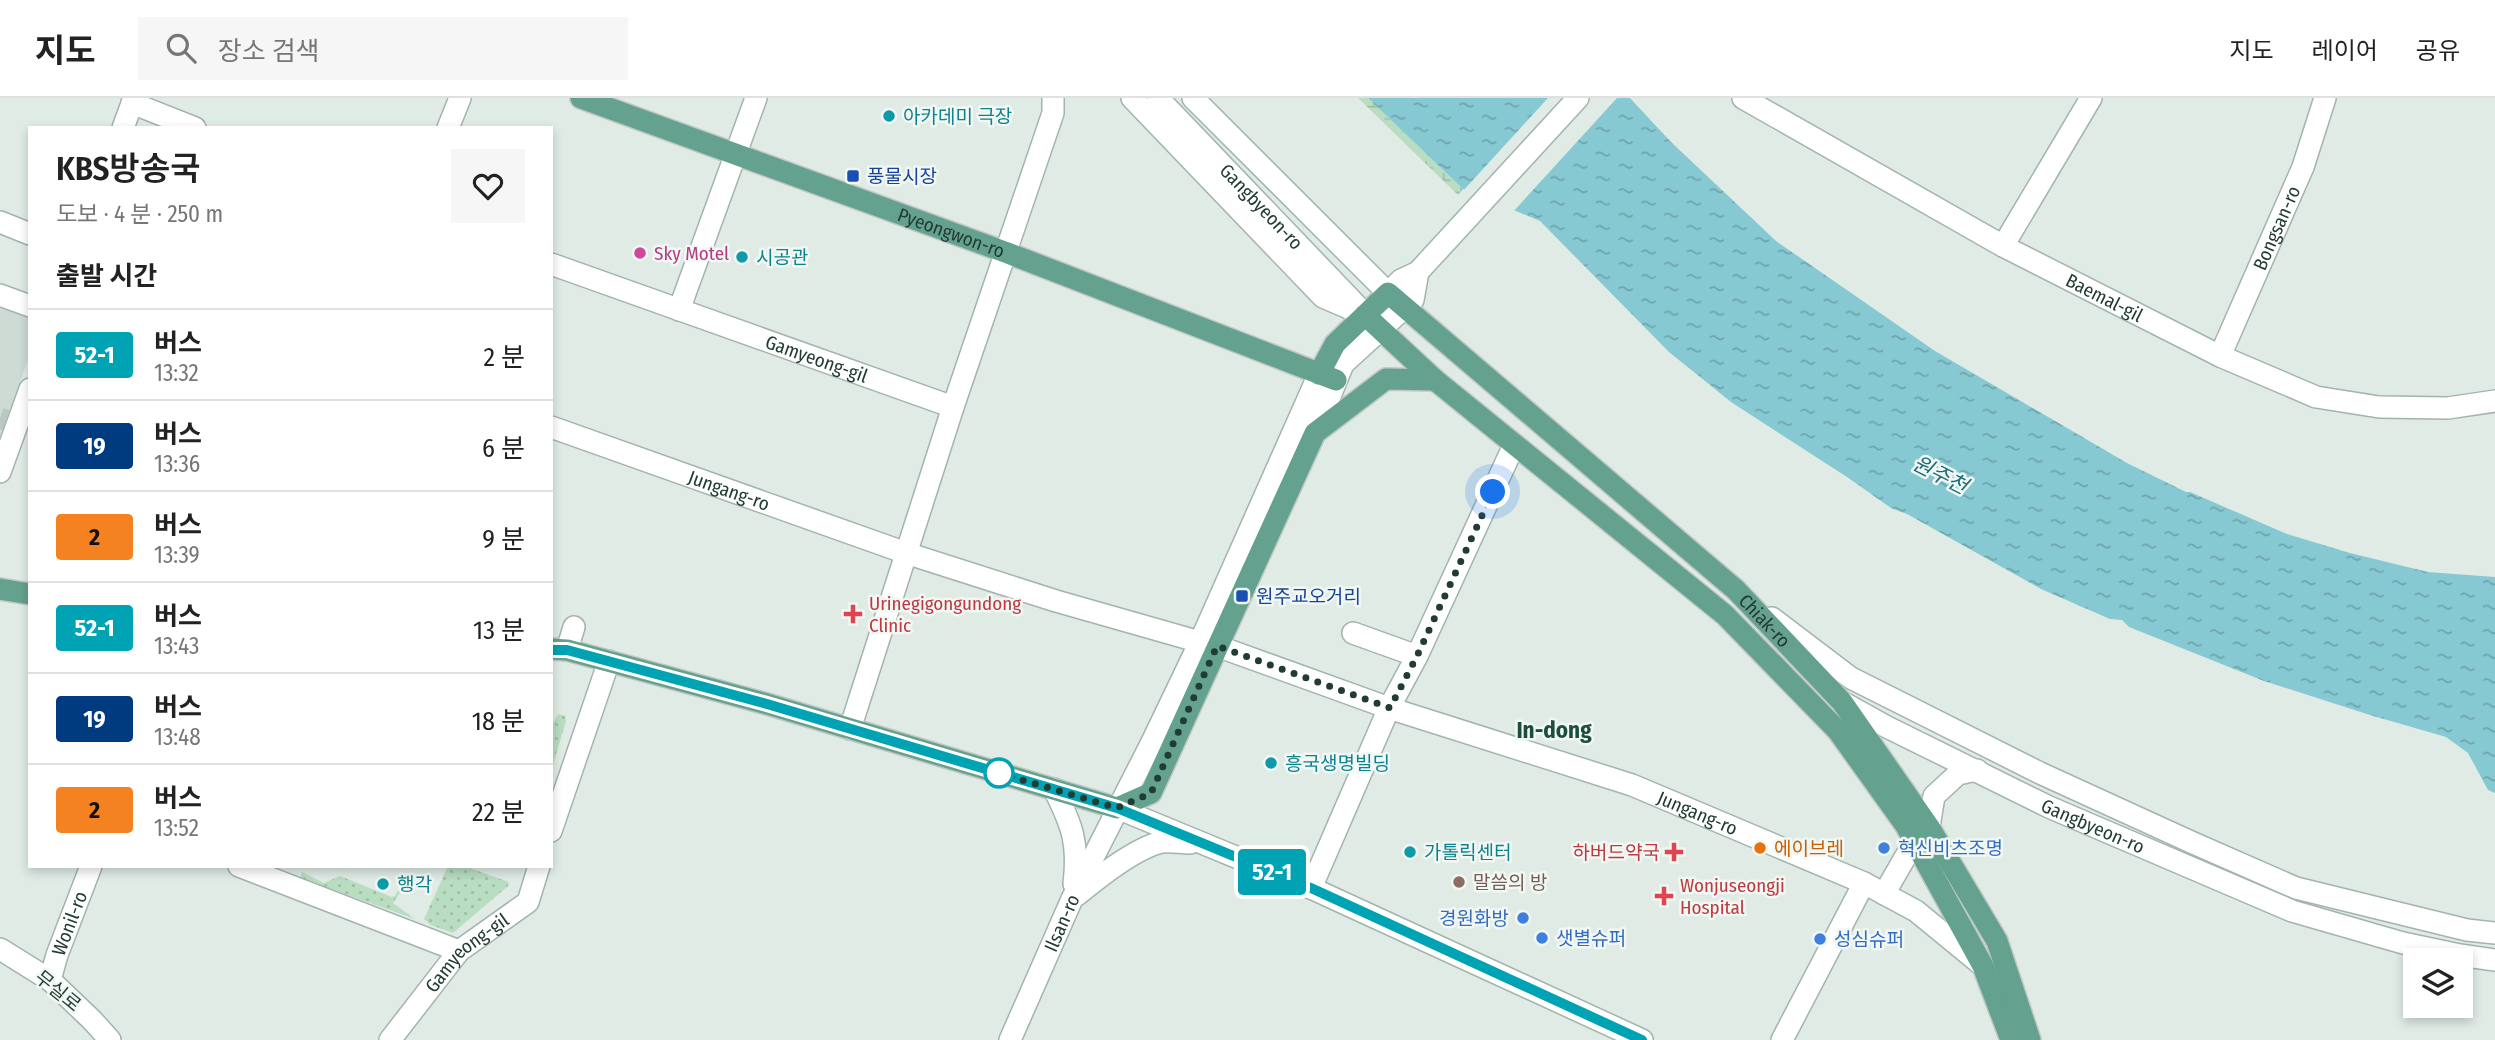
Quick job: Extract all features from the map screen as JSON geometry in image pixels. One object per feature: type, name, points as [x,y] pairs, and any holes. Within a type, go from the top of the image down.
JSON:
[{"type":"main road","name":"Pyeongwon-ro","points":[[581,98],[1005,252],[1327,377]]},
{"type":"main road","points":[[1327,377],[1335,344],[1373,322],[1388,293]]},
{"type":"main road","name":"Chiak-ro","points":[[1388,293],[1736,590],[1842,702],[1922,834],[1997,941],[2030,1040]]},
{"type":"main road","name":"Chiak-ro","points":[[1373,322],[1435,380],[1724,615],[1838,731],[1906,826],[1922,834],[1983,966],[2011,1040]]},
{"type":"main road","points":[[559,650],[609,661],[850,729],[1117,808],[1151,793],[1208,644],[1315,432],[1386,380],[1435,380]]},
{"type":"main road","points":[[0,589],[28,594]]},
{"type":"main road","name":"Gangbyeon-ro","points":[[1724,615],[1842,702]]},
{"type":"street","points":[[449,126],[460,98]]},
{"type":"street","points":[[679,310],[756,98]]},
{"type":"street","points":[[850,729],[953,407],[1053,113],[1053,98]]},
{"type":"street","points":[[1132,98],[1324,297],[1373,322],[1405,307],[1413,300],[1418,272]]},
{"type":"street","name":"Gangbyeon-ro","points":[[1158,98],[1373,322]]},
{"type":"street","name":"Gangbyeon-ro","points":[[1194,98],[1388,293]]},
{"type":"street","points":[[1388,293],[1401,280],[1418,272],[1578,98]]},
{"type":"street","name":"Baemal-gil","points":[[1743,98],[2003,246],[2220,356],[2316,397],[2379,407],[2448,408],[2495,401]]},
{"type":"street","points":[[2003,246],[2091,98]]},
{"type":"street","name":"Bongsan-ro","points":[[2220,356],[2303,167],[2325,98]]},
{"type":"street","points":[[124,126],[133,100],[191,126]]},
{"type":"street","points":[[0,222],[28,233]]},
{"type":"street","name":"Gamyeong-gil","points":[[553,265],[953,407]]},
{"type":"street","points":[[0,295],[28,305]]},
{"type":"street","points":[[1315,432],[1327,377]]},
{"type":"street","points":[[1208,644],[1327,377]]},
{"type":"street","points":[[0,472],[13,423],[28,393]]},
{"type":"street","name":"Jungang-ro","points":[[553,428],[906,553],[1056,601],[1208,644],[1390,708],[1632,785],[1864,883],[1916,911],[1983,966]]},
{"type":"street","points":[[1311,888],[1390,708],[1417,656],[1514,445]]},
{"type":"street","name":"Gangbyeon-ro","points":[[1736,590],[1850,678],[2040,773],[2191,842],[2296,888],[2467,930],[2495,933]]},
{"type":"street","points":[[559,650],[574,628]]},
{"type":"street","points":[[1353,633],[1417,656]]},
{"type":"street","points":[[553,825],[609,661]]},
{"type":"street","name":"Gangbyeon-ro","points":[[1842,702],[2049,807],[2292,911],[2403,943],[2495,960]]},
{"type":"street","points":[[1884,894],[1922,834],[1934,796],[1958,774],[1977,770]]},
{"type":"street","points":[[1054,789],[1070,821],[1077,856],[1072,899]]},
{"type":"street","points":[[1117,808],[1311,888],[1642,1040]]},
{"type":"street","name":"Ilsan-ro","points":[[1010,1040],[1072,899],[1117,808]]},
{"type":"street","points":[[1072,899],[1132,855],[1162,842],[1204,844]]},
{"type":"street","name":"Wonil-ro","points":[[50,981],[57,955],[90,868]]},
{"type":"street","points":[[244,868],[459,951]]},
{"type":"street","name":"Gamyeong-gil","points":[[390,1040],[459,951],[527,902],[539,868]]},
{"type":"street","points":[[1782,1040],[1864,883]]},
{"type":"street","name":"무실로","points":[[0,949],[50,981],[110,1040]]},
{"type":"shaded area","points":[[0,300],[28,310],[28,360],[0,438]]},
{"type":"green space","points":[[1358,98],[1368,98],[1463,189],[1458,195]]},
{"type":"green space","points":[[558,714],[565,716],[566,721],[553,764],[553,723]]},
{"type":"green space","points":[[447,868],[470,868],[509,882],[508,886],[453,933],[431,925],[424,919]]},
{"type":"green space","points":[[302,872],[324,883],[340,876],[392,897],[404,881],[404,887],[393,903],[415,919],[300,878]]},
{"type":"water","name":"원주천","points":[[1368,98],[1630,98],[1671,142],[1776,241],[1935,351],[2127,463],[2186,492],[2287,534],[2428,572],[2495,577],[2495,793],[2488,790],[2468,753],[2446,737],[2264,681],[2129,627],[2122,620],[2110,619],[2041,589],[1907,514],[1891,508],[1731,402],[1669,352],[1540,221],[1463,189]]},
{"type":"pier","points":[[1548,98],[1617,98],[1512,213],[1462,192]]},
{"type":"tunnel","points":[[0,418],[6,420]]},
{"type":"bus line","name":"52-1","points":[[553,650],[567,650],[767,704],[1117,808],[1311,888],[1642,1040]]},
{"type":"place","name":"아카데미 극장","points":[[889,116]]},
{"type":"place","name":"풍물시장","points":[[853,176]]},
{"type":"place","name":"Sky Motel","points":[[640,253]]},
{"type":"place","name":"시공관","points":[[742,257]]},
{"type":"place","name":"원주교오거리","points":[[1242,596]]},
{"type":"place","name":"Urinegigongundong Clinic","points":[[853,614]]},
{"type":"place","name":"흥국생명빌딩","points":[[1271,763]]},
{"type":"place","name":"에이브레","points":[[1760,848]]},
{"type":"place","name":"혁신비츠조명","points":[[1884,848]]},
{"type":"place","name":"가톨릭센터","points":[[1410,852]]},
{"type":"place","name":"하버드약국","points":[[1674,852]]},
{"type":"place","name":"말씀의 방","points":[[1459,882]]},
{"type":"place","name":"행각","points":[[383,884]]},
{"type":"place","name":"Wonjuseongji Hospital","points":[[1664,896]]},
{"type":"place","name":"경원화방","points":[[1523,918]]},
{"type":"place","name":"샛별슈퍼","points":[[1542,938]]},
{"type":"place","name":"성심슈퍼","points":[[1820,939]]},
{"type":"district","name":"In-dong","points":[[1554,730]]},
{"type":"route","points":[[999,773],[1117,808],[1151,793],[1217,646],[1390,708],[1493,492]]}]
